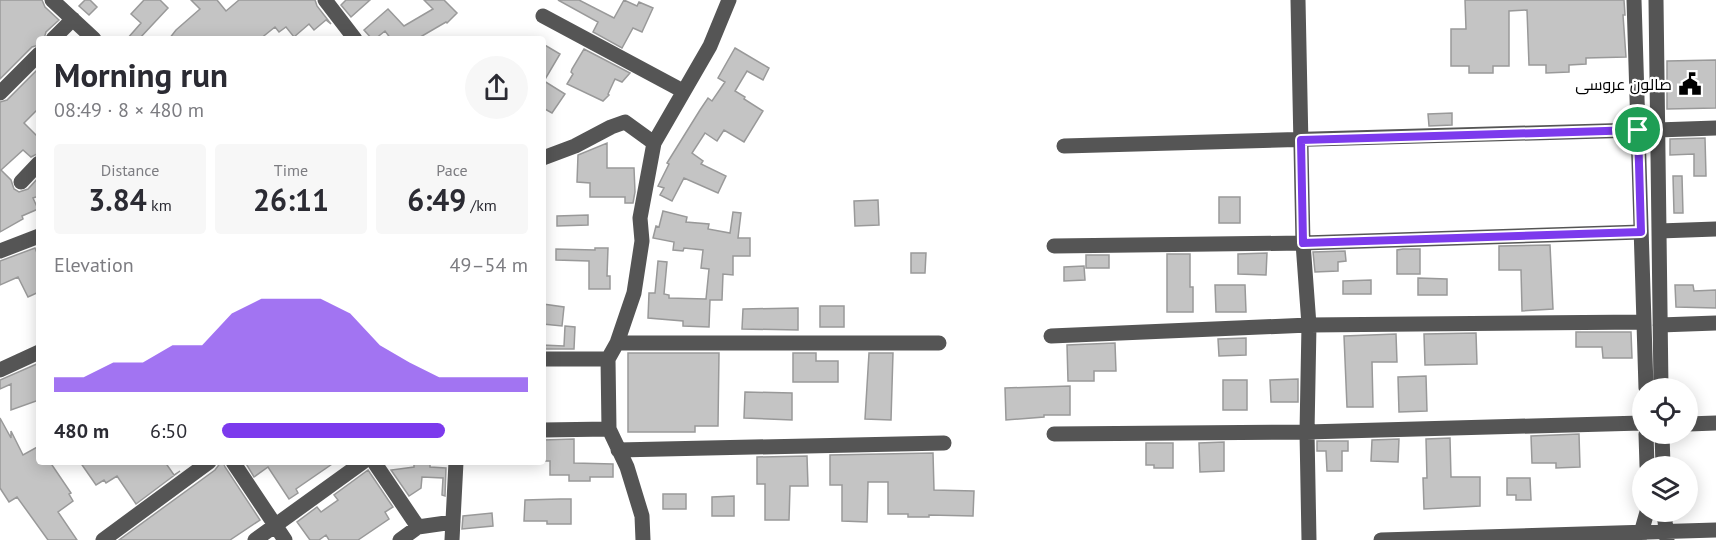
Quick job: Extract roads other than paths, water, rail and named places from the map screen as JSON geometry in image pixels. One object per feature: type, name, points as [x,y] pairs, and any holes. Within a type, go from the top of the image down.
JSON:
[{"type":"street","points":[[52,0],[91,36]]},
{"type":"street","points":[[325,0],[354,36]]},
{"type":"street","points":[[643,540],[642,516],[627,467],[609,429],[608,359],[617,343],[634,293],[642,241],[640,218],[654,143],[710,46],[729,0]]},
{"type":"street","points":[[1298,0],[1303,243],[1309,325],[1307,432],[1309,540]]},
{"type":"street","points":[[1634,0],[1646,378]]},
{"type":"street","points":[[1656,0],[1661,378]]},
{"type":"street","points":[[543,16],[683,92]]},
{"type":"street","points":[[57,36],[73,19]]},
{"type":"street","points":[[0,93],[36,57]]},
{"type":"street","points":[[546,157],[625,122],[654,143]]},
{"type":"street","points":[[1658,130],[1716,128]]},
{"type":"street","points":[[1064,146],[1638,130]]},
{"type":"street","points":[[21,182],[36,166]]},
{"type":"street","points":[[1659,231],[1716,229]]},
{"type":"street","points":[[1054,246],[1303,243],[1641,232]]},
{"type":"street","points":[[0,251],[36,237]]},
{"type":"street","points":[[1051,336],[1309,325],[1644,322]]},
{"type":"street","points":[[1660,325],[1716,323]]},
{"type":"street","points":[[617,343],[939,343]]},
{"type":"street","points":[[0,370],[36,353]]},
{"type":"street","points":[[546,359],[608,359]]},
{"type":"street","points":[[1054,434],[1307,432],[1632,423]]},
{"type":"street","points":[[1698,424],[1716,423]]},
{"type":"street","points":[[546,430],[609,429]]},
{"type":"street","points":[[618,450],[944,443]]},
{"type":"street","points":[[103,540],[205,465]]},
{"type":"street","points":[[235,465],[285,540]]},
{"type":"street","points":[[255,540],[359,465]]},
{"type":"street","points":[[376,465],[418,527]]},
{"type":"street","points":[[452,540],[456,465]]},
{"type":"street","points":[[400,540],[418,527],[453,522]]},
{"type":"street","points":[[1381,540],[1667,536],[1716,530]]},
{"type":"place","name":"صالون عروسی","points":[[1690,84]]}]
